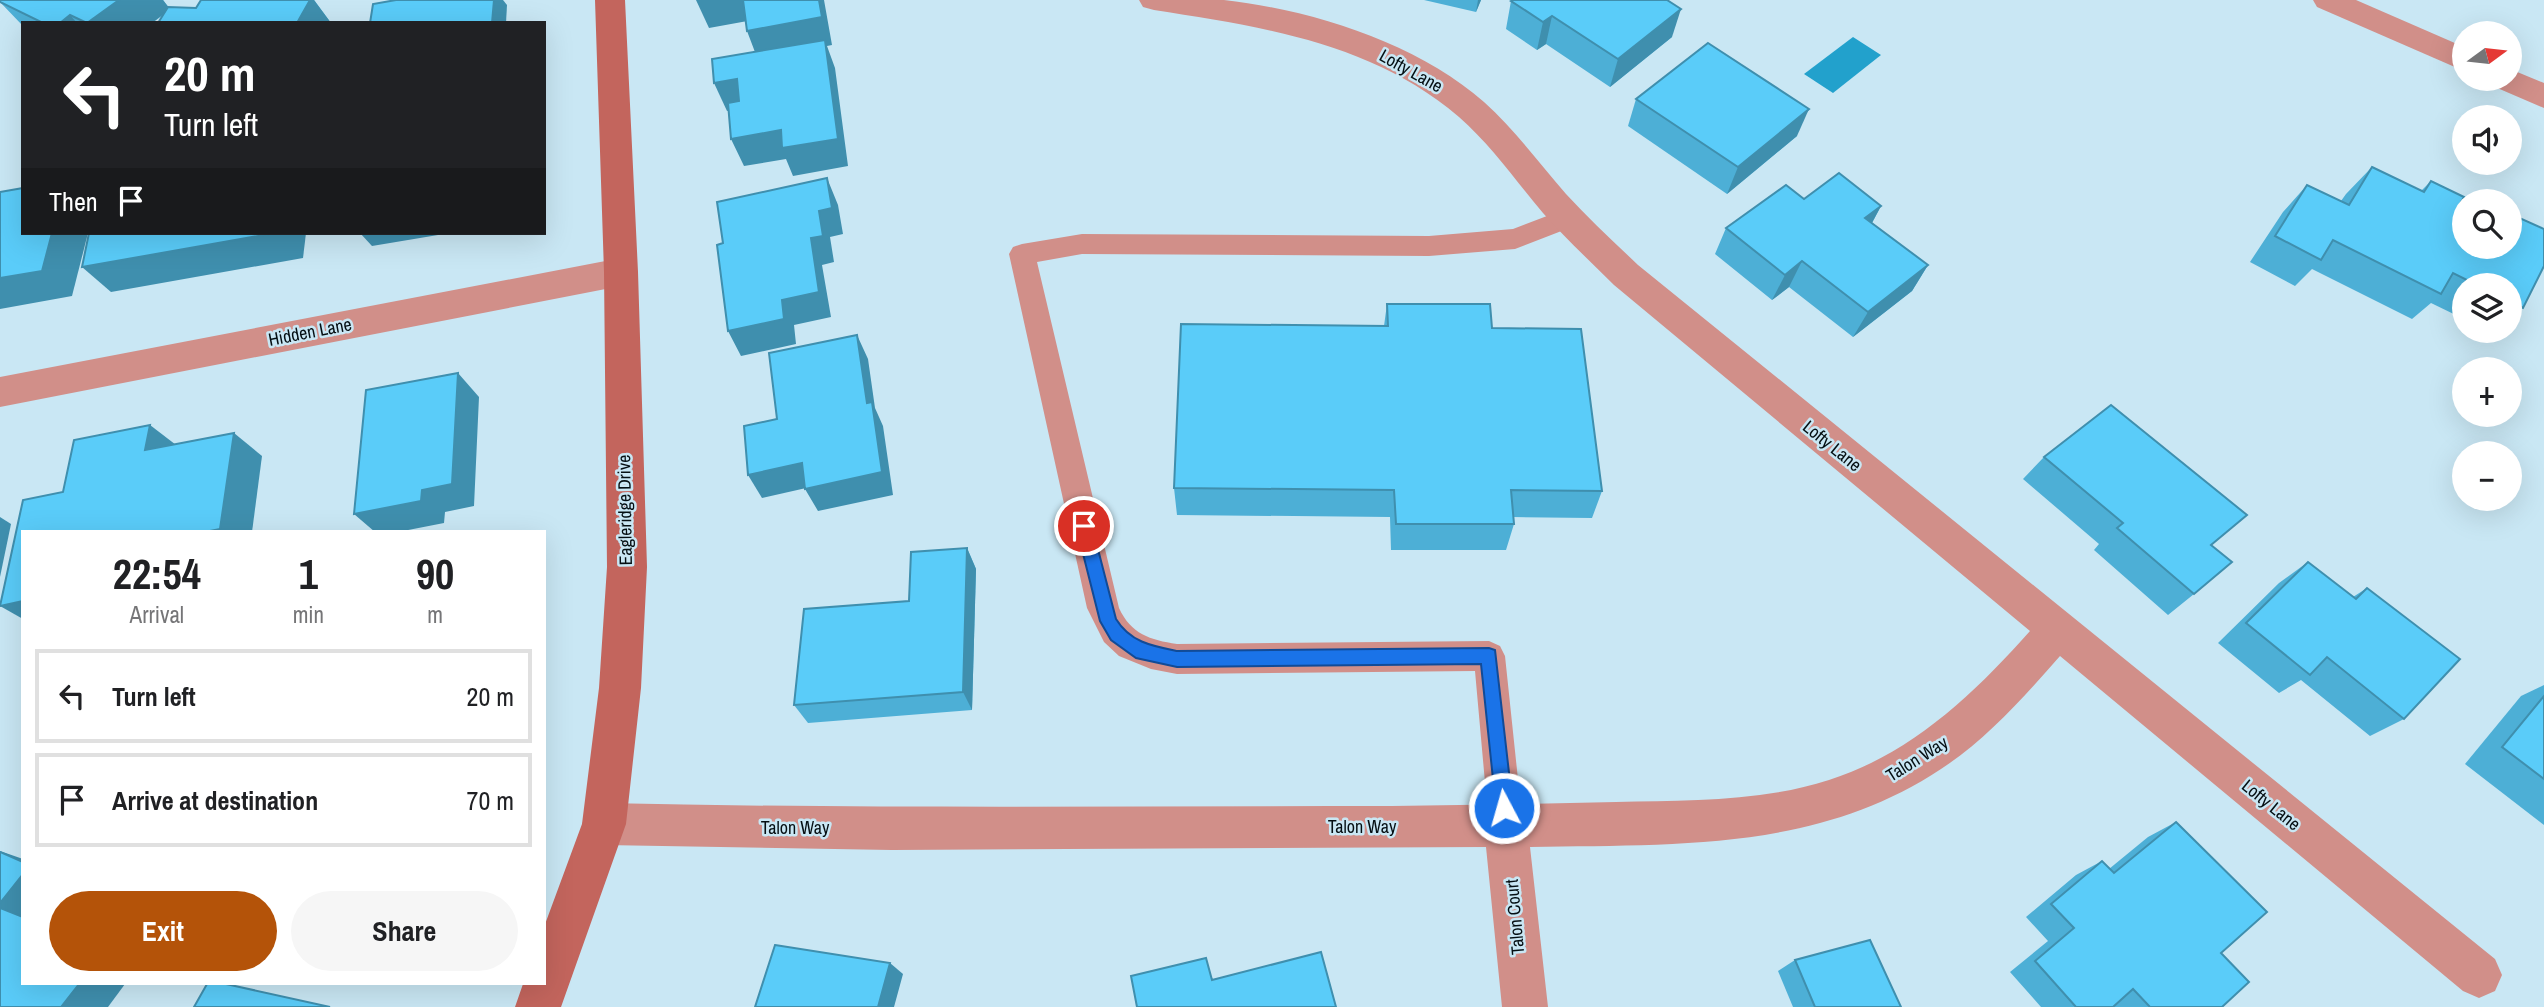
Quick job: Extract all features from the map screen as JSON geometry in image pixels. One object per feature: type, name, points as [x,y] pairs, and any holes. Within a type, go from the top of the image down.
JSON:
[{"type":"main road","name":"Eagleridge Drive","points":[[546,985],[604,824],[620,688],[627,568],[621,272],[610,0]]},
{"type":"main road","name":"Eagleridge Drive","points":[[538,1007],[546,985]]},
{"type":"street","name":"Lofty Lane","points":[[1154,0],[1289,21],[1396,59],[1434,81],[1469,107],[1524,163],[1569,218],[1626,275],[2479,975]]},
{"type":"street","points":[[2328,0],[2452,55]]},
{"type":"street","points":[[2522,86],[2544,96]]},
{"type":"street","name":"Hidden Lane","points":[[0,391],[621,272]]},
{"type":"street","name":"Talon Way","points":[[604,824],[735,828],[1506,827],[1787,813],[1832,801],[1880,782],[1935,751],[1964,729],[2025,667],[2056,630]]},
{"type":"street","name":"Talon Court","points":[[1506,827],[1525,1007]]},
{"type":"lane","points":[[1506,827],[1489,656],[1177,659],[1142,652],[1116,635],[1103,608],[1022,254],[1082,244],[1429,246],[1515,239],[1569,218]]},
{"type":"water","points":[[1853,37],[1881,55],[1833,93],[1804,74]]},
{"type":"building","points":[[119,0],[90,21],[70,15],[62,21],[39,21],[0,2]]},
{"type":"building","points":[[201,0],[310,0],[298,21],[159,21],[168,7],[196,8]]},
{"type":"building","points":[[396,0],[494,0],[492,21],[370,21],[373,4]]},
{"type":"building","points":[[743,0],[819,0],[822,17],[747,31]]},
{"type":"building","points":[[1667,0],[1681,9],[1618,59],[1552,16],[1543,22],[1511,1]]},
{"type":"building","points":[[825,40],[838,139],[782,148],[781,130],[731,139],[728,103],[739,101],[737,79],[714,83],[712,59]]},
{"type":"building","points":[[1708,43],[1809,109],[1738,167],[1636,99]]},
{"type":"building","points":[[2372,167],[2424,192],[2431,181],[2452,191],[2452,259],[2522,259],[2522,219],[2544,229],[2544,266],[2523,308],[2522,273],[2452,273],[2441,294],[2333,240],[2321,260],[2275,236],[2307,185],[2349,205]]},
{"type":"building","points":[[1839,173],[1881,206],[1865,218],[1928,265],[1868,312],[1802,261],[1785,275],[1726,228],[1786,185],[1804,199]]},
{"type":"building","points":[[827,178],[832,208],[819,211],[823,236],[811,238],[819,292],[782,300],[784,319],[728,331],[717,245],[723,243],[717,202]]},
{"type":"building","points":[[21,188],[21,235],[51,235],[42,271],[0,278],[0,192]]},
{"type":"building","points":[[89,235],[264,235],[82,267]]},
{"type":"building","points":[[1387,304],[1490,304],[1492,328],[1581,329],[1602,491],[1511,490],[1514,524],[1396,524],[1394,490],[1174,488],[1181,324],[1388,326]]},
{"type":"building","points":[[857,335],[867,403],[872,402],[882,472],[805,489],[802,463],[748,475],[744,426],[777,419],[769,353]]},
{"type":"building","points":[[458,373],[452,484],[422,490],[421,501],[354,514],[366,390]]},
{"type":"building","points":[[2111,405],[2247,515],[2211,545],[2232,562],[2194,594],[2117,528],[2123,523],[2044,457]]},
{"type":"building","points":[[150,425],[145,450],[234,433],[220,529],[21,530],[21,601],[0,606],[23,500],[63,492],[74,440]]},
{"type":"building","points":[[967,548],[963,692],[794,705],[804,609],[909,601],[911,552]]},
{"type":"building","points":[[2308,562],[2356,599],[2367,588],[2460,659],[2404,719],[2327,657],[2310,675],[2246,623]]},
{"type":"building","points":[[2544,696],[2544,779],[2502,747]]},
{"type":"building","points":[[2176,822],[2267,912],[2221,953],[2249,982],[2222,1007],[2150,1007],[2133,989],[2113,1007],[2076,1007],[2035,961],[2074,928],[2051,904],[2102,861],[2114,873]]},
{"type":"building","points":[[0,852],[21,861],[21,877],[0,903]]},
{"type":"building","points":[[0,908],[21,916],[21,985],[78,985],[61,1007],[0,1007]]},
{"type":"building","points":[[1870,940],[1901,1007],[1815,1007],[1795,960]]},
{"type":"building","points":[[775,945],[890,963],[878,1007],[755,1007]]},
{"type":"building","points":[[1321,952],[1336,1007],[1137,1007],[1131,976],[1206,958],[1212,980]]},
{"type":"building","points":[[206,985],[231,985],[330,1007],[194,1007]]},
{"type":"route","points":[[1084,526],[1108,621],[1116,635],[1142,652],[1177,659],[1489,656],[1504,808]]}]
